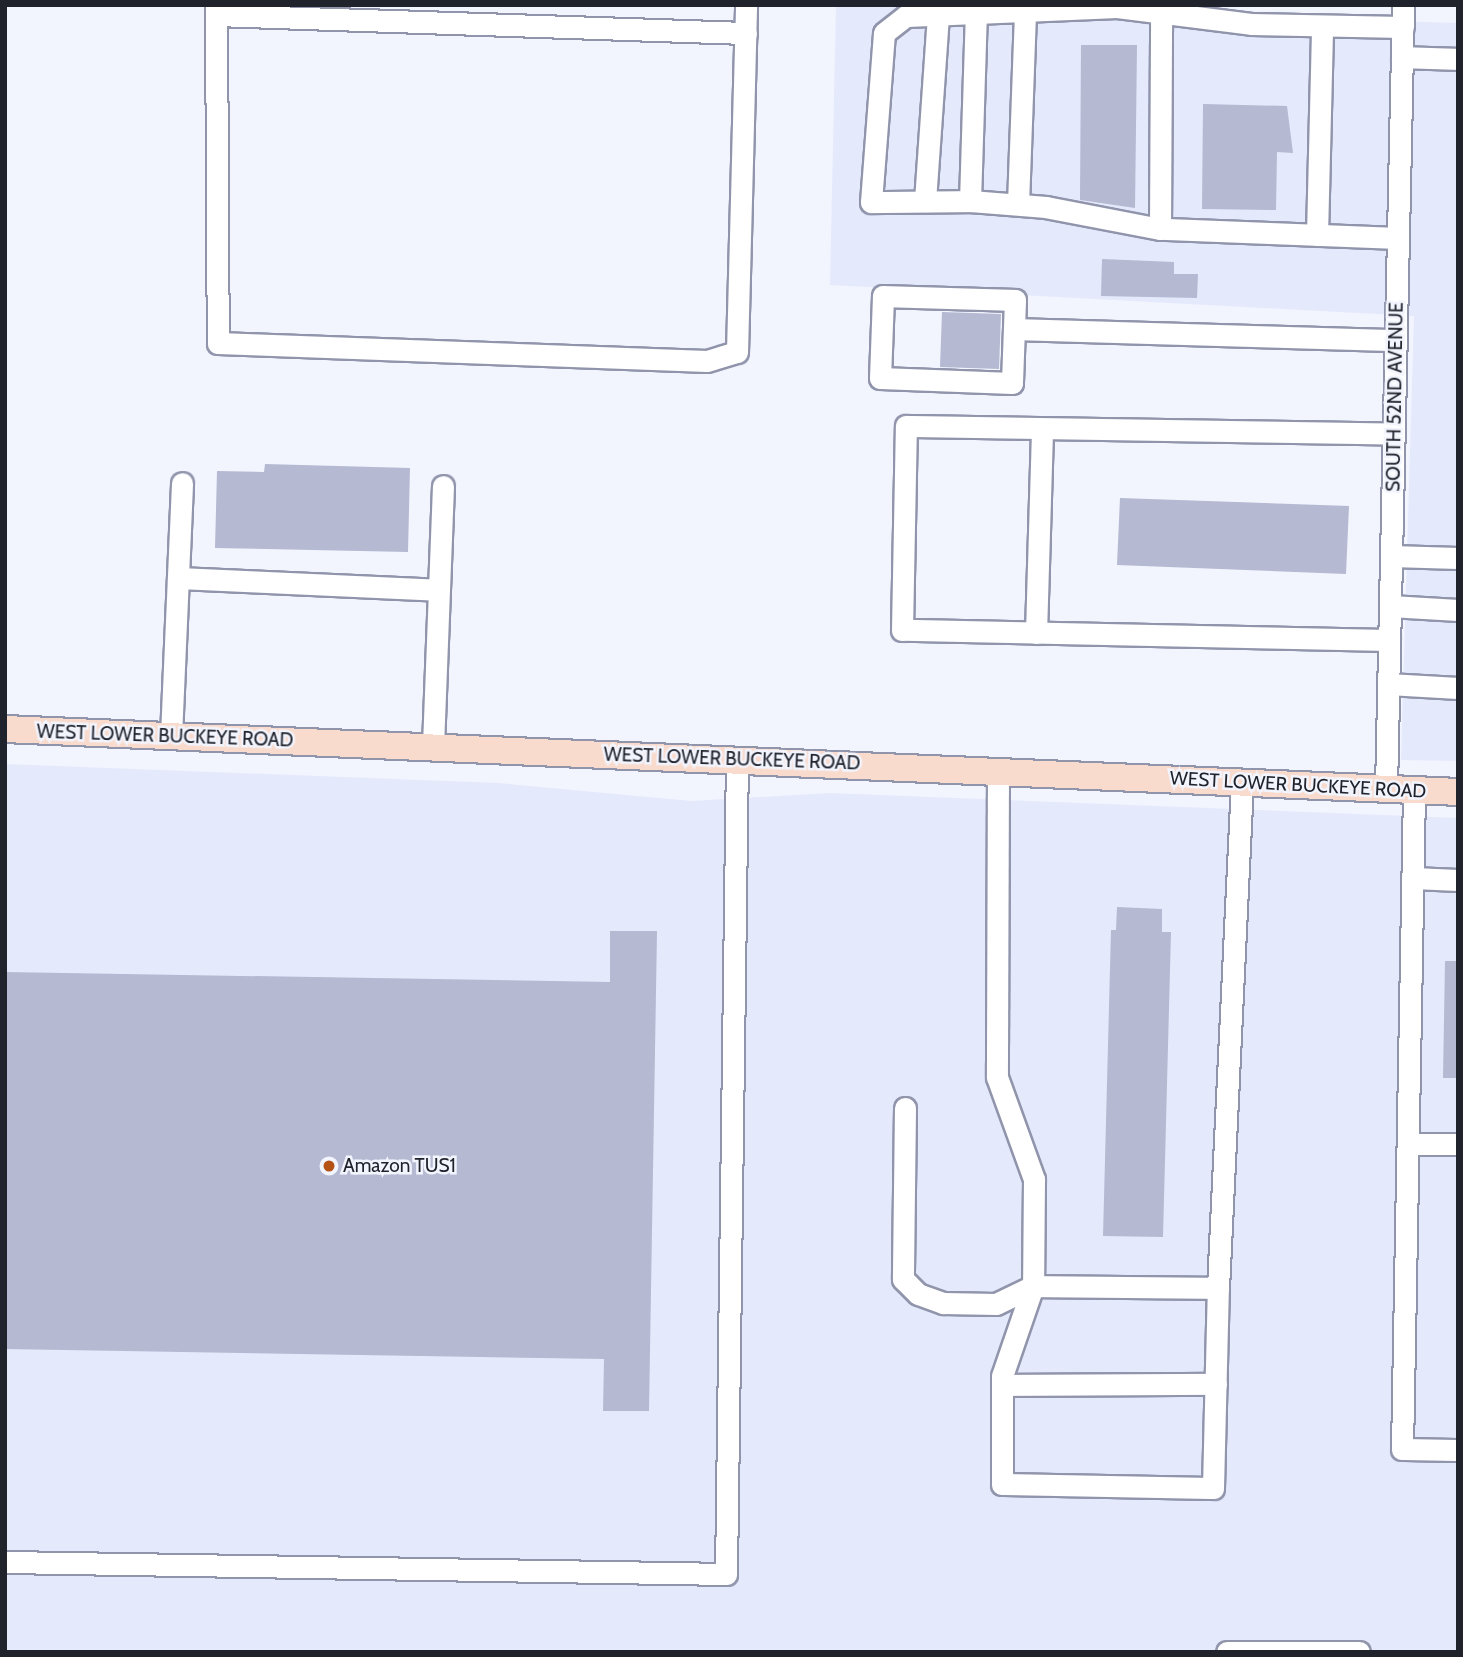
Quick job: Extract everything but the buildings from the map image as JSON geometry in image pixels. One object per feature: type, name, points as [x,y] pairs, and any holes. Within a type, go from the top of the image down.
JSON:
[{"type":"main road","name":"WEST LOWER BUCKEYE ROAD","points":[[5,729],[737,758],[1458,792]]},
{"type":"street","points":[[746,5],[746,33],[737,352],[707,361],[218,343],[216,10],[746,33]]},
{"type":"street","name":"SOUTH 52ND AVENUE","points":[[1386,789],[1403,5]]},
{"type":"street","points":[[1398,238],[1160,229],[1018,204],[970,201],[871,202],[884,33],[906,16],[1117,7],[1251,24],[1403,27]]},
{"type":"street","points":[[1018,204],[1025,10]]},
{"type":"street","points":[[970,201],[976,13]]},
{"type":"street","points":[[1160,229],[1161,13]]},
{"type":"street","points":[[925,201],[938,14]]},
{"type":"street","points":[[1317,235],[1322,26]]},
{"type":"street","points":[[1402,57],[1458,59]]},
{"type":"street","points":[[883,296],[1015,300],[1015,330],[1012,383],[880,378],[883,296]]},
{"type":"street","points":[[1015,330],[1396,340]]},
{"type":"street","points":[[1389,640],[902,630],[906,426],[1394,434]]},
{"type":"street","points":[[1036,633],[1042,429]]},
{"type":"street","points":[[171,736],[182,483]]},
{"type":"street","points":[[433,746],[443,486]]},
{"type":"street","points":[[1391,556],[1458,558]]},
{"type":"street","points":[[178,578],[438,590]]},
{"type":"street","points":[[1390,606],[1458,610]]},
{"type":"street","points":[[1388,684],[1458,688]]},
{"type":"street","points":[[5,1562],[726,1574],[737,758]]},
{"type":"street","points":[[998,770],[997,1077],[1034,1179],[1033,1286],[1002,1385],[1002,1484],[1213,1488],[1218,1287],[1242,782]]},
{"type":"street","points":[[1414,790],[1402,1449],[1458,1450]]},
{"type":"street","points":[[1413,878],[1458,880]]},
{"type":"street","points":[[905,1108],[903,1279],[918,1294],[943,1303],[996,1304],[1033,1286],[1218,1287]]},
{"type":"street","points":[[1408,1143],[1458,1144]]},
{"type":"street","points":[[1002,1385],[1216,1384]]},
{"type":"street","points":[[1227,1652],[1359,1652]]},
{"type":"shaded area","points":[[836,5],[1458,23],[1458,761],[1401,760],[1414,316],[830,285]]},
{"type":"shaded area","points":[[5,764],[498,783],[691,801],[830,793],[1458,818],[1458,1652],[5,1652]]},
{"type":"place","name":"Amazon TUS1","points":[[329,1166]]}]
